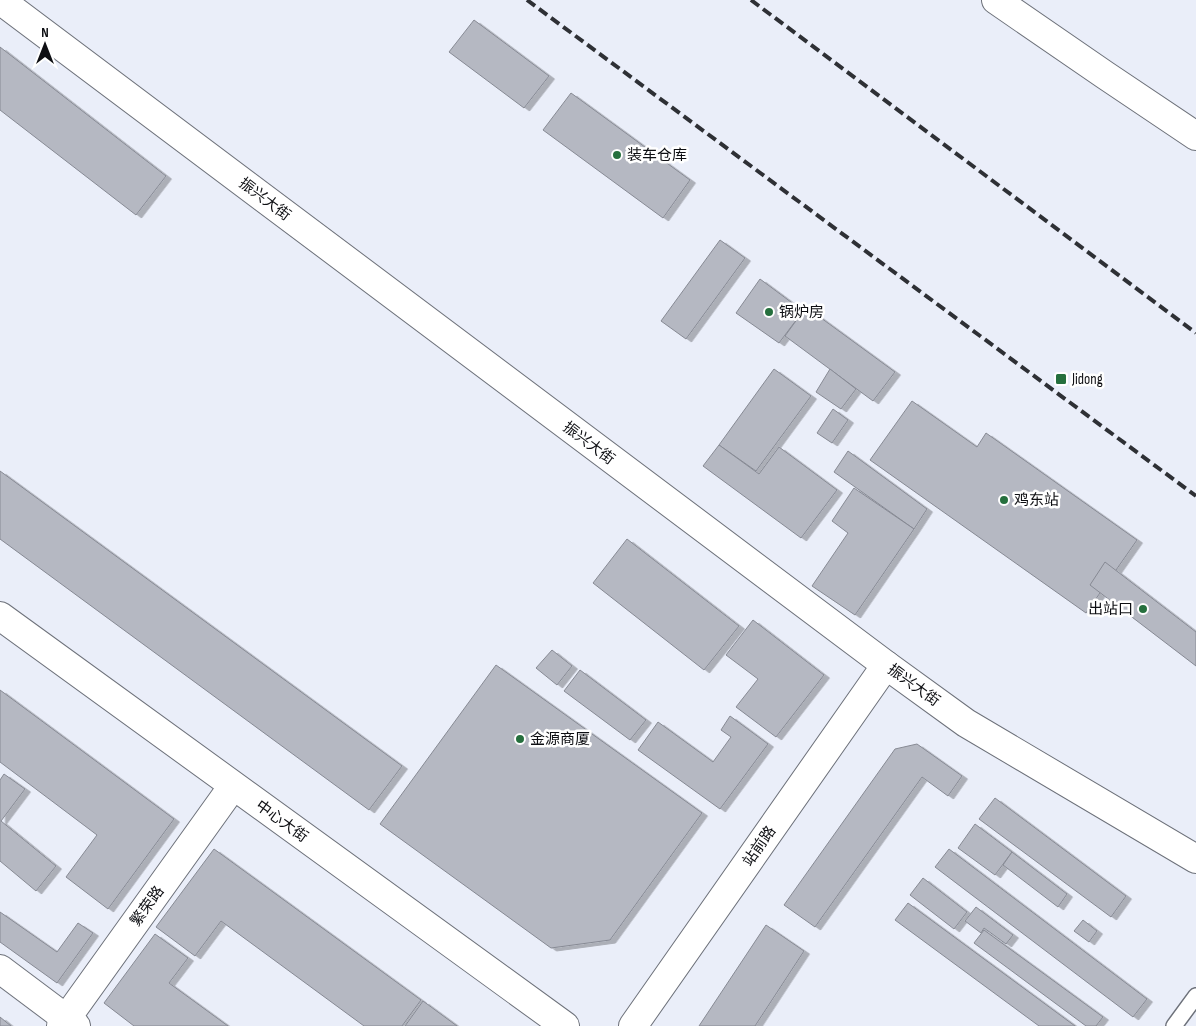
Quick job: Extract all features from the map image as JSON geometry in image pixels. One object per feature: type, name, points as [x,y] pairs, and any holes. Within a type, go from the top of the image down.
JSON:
[{"type":"street","name":"振兴大街","points":[[0,0],[886,665],[966,723],[1196,859]]},
{"type":"street","points":[[996,0],[1196,136]]},
{"type":"street","name":"中心大街","points":[[0,616],[565,1026]]},
{"type":"street","name":"站前路","points":[[633,1026],[886,665]]},
{"type":"street","name":"繁荣路","points":[[68,1024],[234,786]]},
{"type":"street","points":[[0,969],[68,1024]]},
{"type":"lane","points":[[1174,1026],[1196,996]]},
{"type":"building","points":[[474,20],[549,76],[524,108],[449,52]]},
{"type":"building","points":[[0,47],[166,176],[136,215],[0,110]]},
{"type":"building","name":"装车仓库","points":[[571,93],[690,180],[663,218],[543,130]]},
{"type":"building","points":[[720,240],[745,258],[686,339],[661,321]]},
{"type":"building","name":"锅炉房","points":[[760,279],[803,311],[779,343],[736,313]]},
{"type":"building","points":[[806,307],[895,372],[873,401],[785,336]]},
{"type":"building","points":[[774,369],[811,396],[756,471],[719,445]]},
{"type":"building","points":[[830,369],[856,389],[841,409],[816,392]]},
{"type":"building","name":"鸡东站","points":[[912,401],[977,447],[986,433],[1137,540],[1086,613],[870,460]]},
{"type":"building","points":[[833,409],[848,420],[832,443],[817,433]]},
{"type":"building","points":[[719,445],[759,474],[779,447],[837,490],[801,538],[703,466]]},
{"type":"building","points":[[848,451],[927,509],[914,529],[834,472]]},
{"type":"building","points":[[0,471],[402,766],[369,810],[0,539]]},
{"type":"building","points":[[854,488],[914,529],[855,615],[812,586],[848,533],[832,521]]},
{"type":"building","points":[[627,539],[739,626],[704,670],[593,583]]},
{"type":"building","name":"出站口","points":[[1105,562],[1196,632],[1196,666],[1090,585]]},
{"type":"building","points":[[753,620],[824,675],[776,737],[736,707],[758,679],[726,655]]},
{"type":"building","points":[[552,650],[572,666],[557,685],[536,668]]},
{"type":"building","name":"金源商厦","points":[[496,665],[702,813],[610,940],[551,948],[380,824]]},
{"type":"building","points":[[580,670],[646,720],[630,740],[564,691]]},
{"type":"building","points":[[0,690],[174,819],[108,909],[66,877],[97,835],[0,762]]},
{"type":"building","points":[[730,716],[768,744],[720,809],[638,750],[658,722],[713,762],[731,737],[721,730]]},
{"type":"building","points":[[917,744],[962,776],[948,796],[922,777],[815,927],[784,905],[895,749]]},
{"type":"building","points":[[4,774],[25,789],[1,821],[56,866],[36,891],[0,861],[0,780]]},
{"type":"building","points":[[995,798],[1126,896],[1111,917],[979,819]]},
{"type":"building","points":[[975,824],[1012,852],[995,875],[958,848]]},
{"type":"building","points":[[214,849],[421,1000],[402,1026],[364,1026],[221,921],[195,956],[156,927]]},
{"type":"building","points":[[949,849],[1147,999],[1133,1017],[935,867]]},
{"type":"building","points":[[1012,852],[1067,894],[1058,907],[1003,865]]},
{"type":"building","points":[[923,878],[967,912],[954,929],[910,895]]},
{"type":"building","points":[[908,903],[1075,1026],[1039,1026],[895,920]]},
{"type":"building","points":[[976,907],[1013,935],[1006,944],[984,928],[981,933],[965,921]]},
{"type":"building","points":[[0,912],[57,952],[78,923],[93,933],[57,983],[0,942]]},
{"type":"building","points":[[1083,920],[1097,931],[1089,942],[1074,931]]},
{"type":"building","points":[[766,925],[804,951],[755,1026],[699,1026]]},
{"type":"building","points":[[984,930],[1103,1017],[1096,1026],[1086,1026],[974,943]]},
{"type":"building","points":[[155,934],[188,958],[169,983],[228,1026],[134,1026],[104,1003]]},
{"type":"building","points":[[423,1001],[457,1026],[405,1026]]},
{"type":"building","points":[[0,1017],[11,1026],[0,1026]]},
{"type":"railway","points":[[527,0],[1196,496]]},
{"type":"railway","points":[[751,0],[1196,333]]},
{"type":"place","name":"装车仓库","points":[[617,155]]},
{"type":"place","name":"锅炉房","points":[[769,312]]},
{"type":"place","name":"Jidong","points":[[1061,379]]},
{"type":"place","name":"鸡东站","points":[[1004,500]]},
{"type":"place","name":"出站口","points":[[1143,609]]},
{"type":"place","name":"金源商厦","points":[[520,739]]}]
